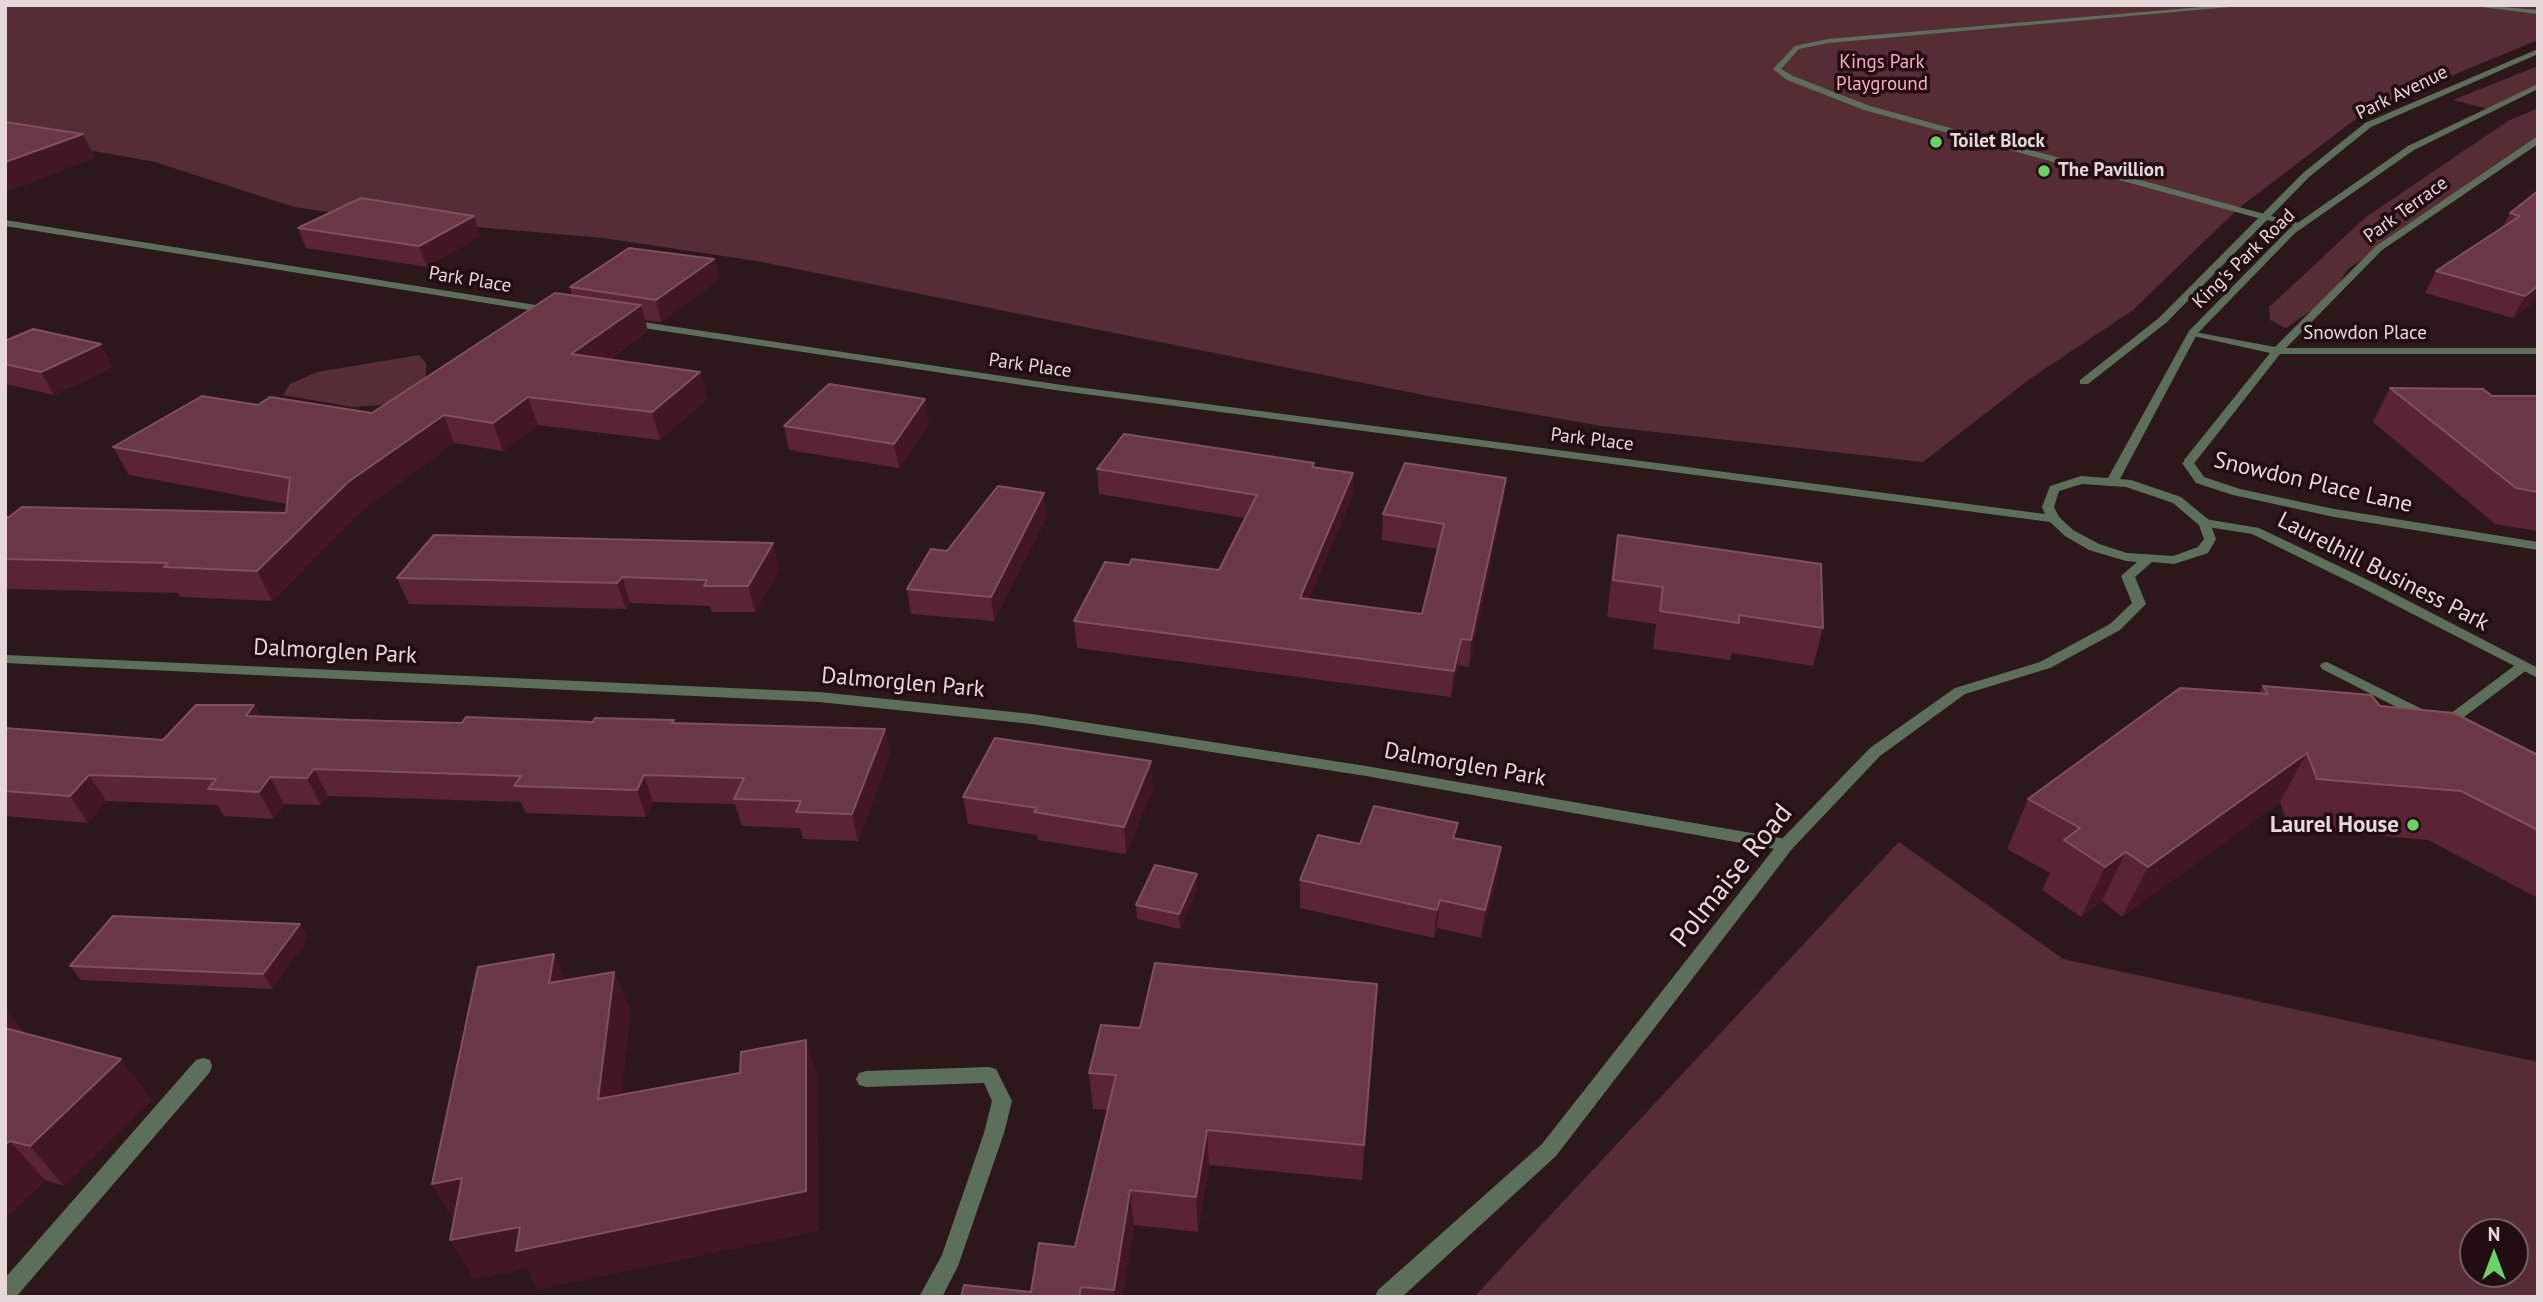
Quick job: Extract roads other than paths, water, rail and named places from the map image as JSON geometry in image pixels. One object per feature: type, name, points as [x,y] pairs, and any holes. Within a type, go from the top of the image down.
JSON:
[{"type":"street","points":[[2250,5],[1828,41],[1797,47],[1777,69],[1790,78],[1867,108],[2300,226]]},
{"type":"street","points":[[2481,5],[2538,12]]},
{"type":"street","name":"Park Avenue","points":[[2084,382],[2163,320],[2306,175],[2368,125],[2538,51]]},
{"type":"street","name":"King's Park Road","points":[[2113,480],[2193,333],[2300,226],[2411,148],[2538,86]]},
{"type":"street","name":"Park Terrace","points":[[2277,351],[2379,248],[2538,140]]},
{"type":"street","name":"Park Place","points":[[5,223],[566,313]]},
{"type":"street","name":"Park Place","points":[[621,322],[1062,388],[2054,519]]},
{"type":"street","name":"Snowdon Place","points":[[2193,333],[2277,351],[2538,351]]},
{"type":"street","name":"Snowdon Place Lane","points":[[2277,351],[2188,463],[2200,480],[2237,492],[2334,513],[2538,546]]},
{"type":"street","points":[[2081,480],[2113,480],[2151,489],[2177,500],[2205,523],[2210,539],[2203,550],[2174,560],[2147,560],[2094,547],[2069,534],[2054,519],[2048,507],[2054,489],[2081,480]]},
{"type":"street","name":"Laurelhill Business Park","points":[[2205,523],[2255,531],[2365,584],[2538,674]]},
{"type":"street","name":"Polmaise Road","points":[[1386,1297],[1549,1150],[1786,845],[1875,752],[1961,691],[2045,665],[2115,627],[2139,604],[2128,576],[2147,560]]},
{"type":"street","name":"Dalmorglen Park","points":[[5,659],[819,697],[1032,719],[1366,771],[1786,845]]},
{"type":"street","points":[[2327,666],[2443,726],[2524,666]]},
{"type":"street","points":[[5,1294],[204,1066]]},
{"type":"street","points":[[866,1080],[989,1074],[1002,1101],[994,1133],[951,1259],[930,1297]]},
{"type":"place","name":"Toilet Block","points":[[1936,142]]},
{"type":"place","name":"The Pavillion","points":[[2044,171]]},
{"type":"place","name":"Laurel House","points":[[2413,825]]},
{"type":"park label","name":"Kings Park Playground","points":[[1882,74]]}]
